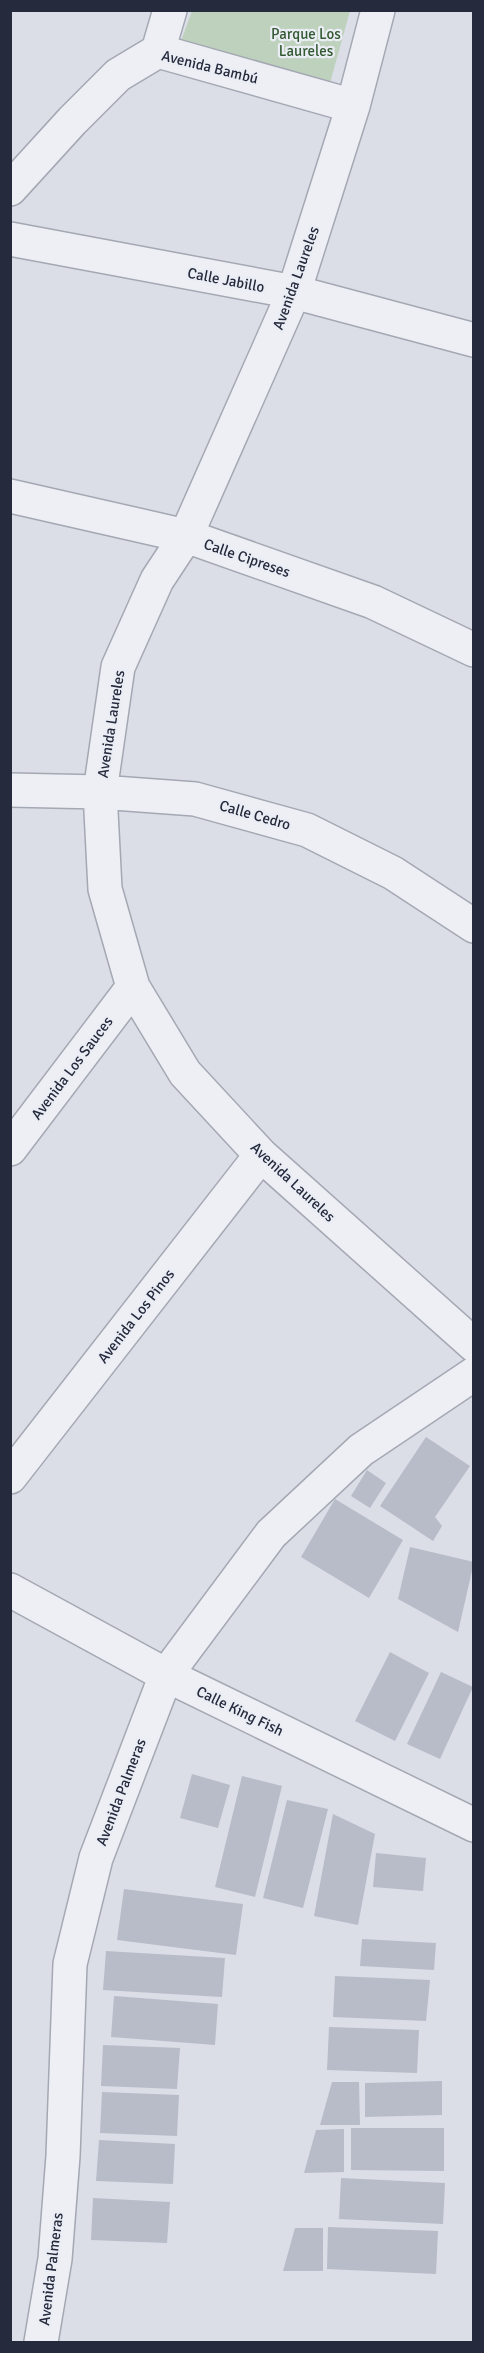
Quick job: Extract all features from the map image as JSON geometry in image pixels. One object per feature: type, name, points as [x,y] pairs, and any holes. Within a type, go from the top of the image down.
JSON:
[{"type":"street","points":[[159,51],[170,10]]},
{"type":"street","name":"Avenida Laureles","points":[[378,10],[353,106],[294,292],[186,536],[157,579],[118,667],[100,792],[105,889],[134,987],[185,1073],[261,1155],[474,1345]]},
{"type":"street","name":"Avenida Bambú","points":[[10,189],[118,75],[159,51],[353,106]]},
{"type":"street","name":"Calle Jabillo","points":[[10,239],[294,292],[474,340]]},
{"type":"street","name":"Calle Cipreses","points":[[10,496],[186,536],[374,602],[474,650]]},
{"type":"street","name":"Calle Cedro","points":[[10,790],[100,792],[195,799],[307,830],[393,873],[474,926]]},
{"type":"street","name":"Avenida Los Sauces","points":[[10,1149],[134,987]]},
{"type":"street","name":"Avenida Los Pinos","points":[[10,1477],[261,1155]]},
{"type":"street","name":"Avenida Palmeras","points":[[41,2343],[56,2259],[63,2156],[70,1964],[96,1858],[165,1675],[271,1534],[361,1450],[474,1374]]},
{"type":"street","name":"Calle King Fish","points":[[10,1590],[165,1675],[474,1826]]},
{"type":"green space","name":"Parque Los Laureles","points":[[192,11],[350,11],[330,83],[181,41]]},
{"type":"building","points":[[426,1437],[470,1466],[435,1517],[442,1526],[433,1541],[380,1506]]},
{"type":"building","points":[[367,1470],[386,1483],[370,1508],[351,1496]]},
{"type":"building","points":[[335,1499],[403,1540],[369,1598],[301,1557]]},
{"type":"building","points":[[410,1547],[474,1562],[458,1632],[398,1599]]},
{"type":"building","points":[[390,1652],[429,1673],[395,1741],[355,1721]]},
{"type":"building","points":[[441,1672],[473,1687],[440,1759],[407,1744]]},
{"type":"building","points":[[192,1774],[230,1785],[218,1828],[180,1818]]},
{"type":"building","points":[[242,1776],[282,1786],[255,1897],[215,1887]]},
{"type":"building","points":[[287,1800],[328,1809],[303,1908],[263,1898]]},
{"type":"building","points":[[333,1814],[375,1834],[358,1925],[314,1916]]},
{"type":"building","points":[[376,1853],[426,1858],[423,1891],[373,1887]]},
{"type":"building","points":[[124,1889],[243,1904],[236,1955],[117,1940]]},
{"type":"building","points":[[362,1939],[436,1943],[434,1970],[360,1966]]},
{"type":"building","points":[[106,1951],[225,1958],[222,1997],[103,1990]]},
{"type":"building","points":[[335,1976],[430,1980],[426,2021],[333,2017]]},
{"type":"building","points":[[114,1996],[218,2004],[215,2045],[111,2037]]},
{"type":"building","points":[[329,2027],[419,2030],[417,2073],[327,2070]]},
{"type":"building","points":[[103,2045],[180,2048],[177,2089],[101,2086]]},
{"type":"building","points":[[442,2081],[442,2115],[365,2117],[365,2083]]},
{"type":"building","points":[[332,2082],[359,2082],[360,2125],[320,2125]]},
{"type":"building","points":[[102,2092],[179,2095],[177,2136],[100,2133]]},
{"type":"building","points":[[351,2128],[444,2128],[444,2171],[351,2170]]},
{"type":"building","points":[[344,2129],[344,2172],[304,2173],[316,2130]]},
{"type":"building","points":[[99,2140],[175,2144],[173,2184],[96,2181]]},
{"type":"building","points":[[341,2178],[445,2183],[443,2224],[339,2219]]},
{"type":"building","points":[[93,2198],[170,2202],[167,2243],[91,2240]]},
{"type":"building","points":[[328,2227],[438,2231],[436,2274],[327,2269]]},
{"type":"building","points":[[295,2228],[323,2228],[323,2271],[283,2271]]}]
